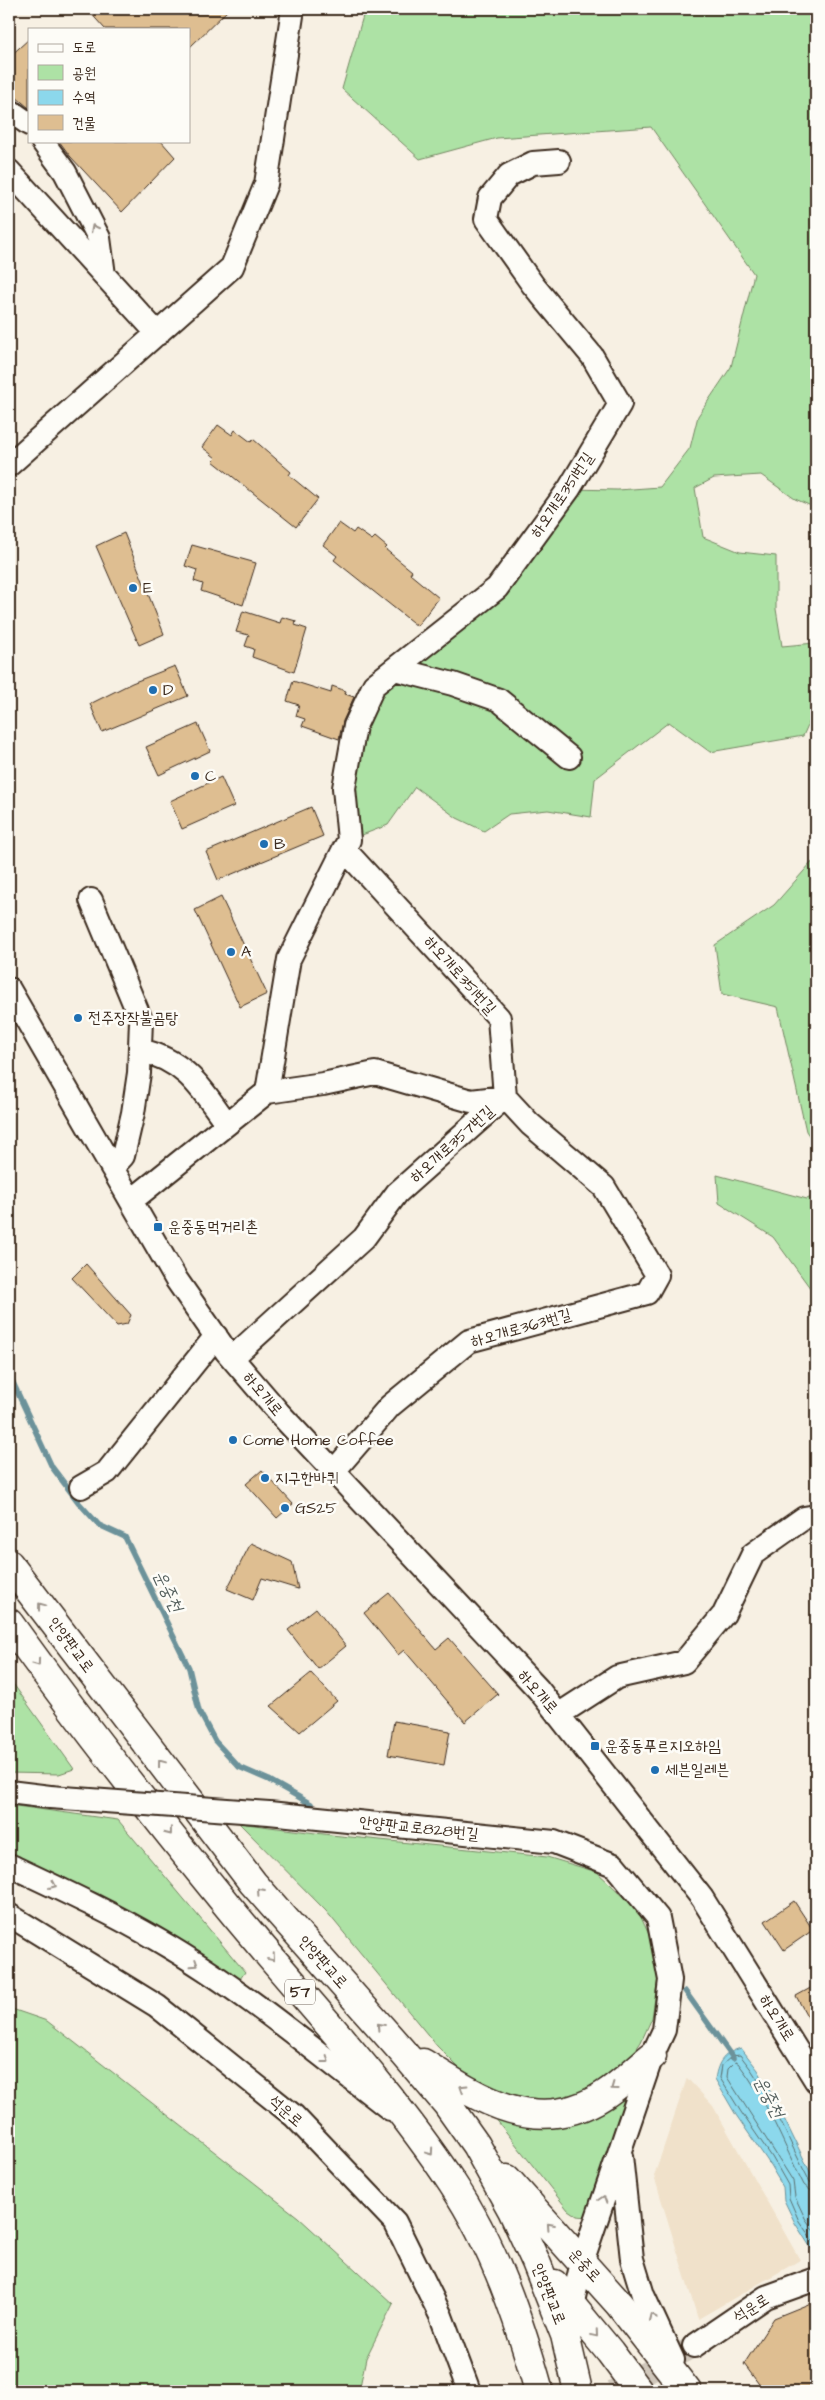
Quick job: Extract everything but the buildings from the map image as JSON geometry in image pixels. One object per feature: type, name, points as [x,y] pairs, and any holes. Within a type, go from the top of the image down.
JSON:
[{"type":"main road","name":"안양판교로","points":[[9,1564],[253,1883],[447,2104],[476,2145],[512,2210],[536,2262],[565,2335],[578,2391]]},
{"type":"main road","name":"57","points":[[9,1623],[45,1673],[219,1896],[412,2125],[453,2184],[497,2266],[526,2344],[539,2391]]},
{"type":"main road","points":[[401,2050],[477,2097],[503,2108],[523,2112],[554,2112],[586,2104],[615,2087],[652,2056]]},
{"type":"main road","name":"운중로","points":[[476,2145],[620,2304],[689,2391]]},
{"type":"main road","points":[[453,2184],[536,2262],[639,2391]]},
{"type":"street","points":[[9,465],[232,267],[266,184],[293,9]]},
{"type":"street","points":[[9,110],[28,123]]},
{"type":"street","points":[[43,142],[65,172],[99,238],[104,275]]},
{"type":"street","name":"하오개로351번길","points":[[267,1092],[289,959],[349,840],[344,788],[355,726],[374,685],[497,588],[569,489],[620,404],[592,356],[533,285],[486,219],[490,198],[510,175],[533,163],[559,161]]},
{"type":"street","points":[[9,172],[158,334]]},
{"type":"street","points":[[395,669],[453,684],[499,700],[569,757]]},
{"type":"street","name":"하오개로351번길","points":[[344,849],[499,1018],[505,1096]]},
{"type":"street","points":[[91,900],[140,1020],[139,1073],[126,1143],[123,1156],[112,1168]]},
{"type":"street","points":[[9,978],[16,1016]]},
{"type":"street","name":"하오개로","points":[[9,988],[16,1016],[112,1168],[176,1279],[232,1358],[279,1413],[538,1689],[702,1898],[816,2081]]},
{"type":"street","points":[[140,1050],[172,1060],[186,1072],[227,1124]]},
{"type":"street","points":[[131,1202],[267,1092],[323,1084],[375,1072],[471,1101],[505,1096]]},
{"type":"street","name":"하오개로357번길","points":[[232,1358],[364,1238],[397,1193],[505,1096],[530,1124],[604,1187],[657,1275]]},
{"type":"street","name":"하오개로363번길","points":[[334,1471],[390,1406],[469,1341],[647,1293],[657,1275]]},
{"type":"street","points":[[81,1486],[107,1472],[216,1336]]},
{"type":"street","points":[[558,1715],[617,1677],[684,1662],[724,1614],[753,1554],[804,1518],[816,1516]]},
{"type":"street","name":"안양판교로828번길","points":[[9,1792],[50,1797],[268,1813],[554,1842],[614,1865],[658,1918],[670,1980],[664,2030],[652,2056],[620,2146],[582,2262],[565,2335]]},
{"type":"street","points":[[9,1866],[70,1893],[162,1942],[235,1990],[412,2125]]},
{"type":"street","name":"석운로","points":[[9,1915],[157,2006],[294,2116],[395,2222],[441,2316],[469,2391]]},
{"type":"street","points":[[620,2146],[632,2259],[643,2295],[662,2339],[689,2391]]},
{"type":"street","name":"석운로","points":[[694,2346],[766,2297],[814,2280]]},
{"type":"shaded area","points":[[687,2078],[713,2106],[800,2260],[698,2319],[654,2176]]},
{"type":"green space","points":[[365,9],[816,9],[816,508],[795,499],[761,475],[714,478],[695,488],[703,537],[740,552],[776,556],[776,609],[782,646],[815,643],[816,707],[803,736],[710,752],[669,722],[595,779],[591,817],[548,810],[509,814],[484,831],[457,818],[415,787],[388,825],[349,840],[344,788],[374,685],[497,588],[569,489],[618,490],[660,487],[690,448],[698,416],[731,367],[754,274],[651,127],[497,138],[420,159],[342,89]]},
{"type":"green space","points":[[816,861],[816,1146],[806,1131],[778,1007],[722,994],[715,945],[774,905],[811,863]]},
{"type":"green space","points":[[717,1175],[807,1199],[816,1195],[816,1296],[773,1237],[719,1203]]},
{"type":"green space","points":[[9,1678],[74,1769],[59,1774],[9,1773]]},
{"type":"green space","points":[[9,1805],[118,1820],[245,1972],[240,1979],[230,1982],[9,1854]]},
{"type":"green space","points":[[239,1823],[331,1835],[547,1857],[597,1872],[637,1909],[652,1941],[658,1978],[652,2018],[641,2042],[624,2067],[601,2086],[568,2099],[534,2103],[499,2093],[465,2074],[437,2046],[326,1911]]},
{"type":"green space","points":[[9,2008],[47,2021],[298,2217],[393,2304],[366,2358],[359,2391],[9,2391]]},
{"type":"green space","points":[[636,2085],[586,2217],[577,2216],[568,2210],[491,2113]]},
{"type":"water","points":[[741,2048],[758,2070],[775,2100],[816,2184],[816,2256],[795,2223],[784,2200],[783,2187],[715,2079],[718,2067],[726,2055]]},
{"type":"waterway","name":"운중천","points":[[9,1141],[9,1195]]},
{"type":"waterway","name":"운중천","points":[[9,1374],[52,1467],[79,1503],[99,1525],[125,1537],[189,1668],[199,1711],[215,1741],[239,1767],[269,1780],[311,1804]]},
{"type":"waterway","name":"운중천","points":[[685,1991],[733,2058]]},
{"type":"tunnel","points":[[613,2391],[694,2346]]},
{"type":"place","name":"E","points":[[133,588]]},
{"type":"place","name":"D","points":[[153,690]]},
{"type":"place","name":"C","points":[[195,776]]},
{"type":"place","name":"B","points":[[264,844]]},
{"type":"place","name":"A","points":[[231,952]]},
{"type":"place","name":"전주장작불곰탕","points":[[78,1018]]},
{"type":"place","name":"운중동먹거리촌","points":[[158,1227]]},
{"type":"place","name":"Come Home Coffee","points":[[233,1440]]},
{"type":"place","name":"지구한바퀴","points":[[265,1478]]},
{"type":"place","name":"GS25","points":[[285,1508]]},
{"type":"place","name":"운중동푸르지오하임","points":[[595,1746]]},
{"type":"place","name":"세븐일레븐","points":[[655,1770]]}]
